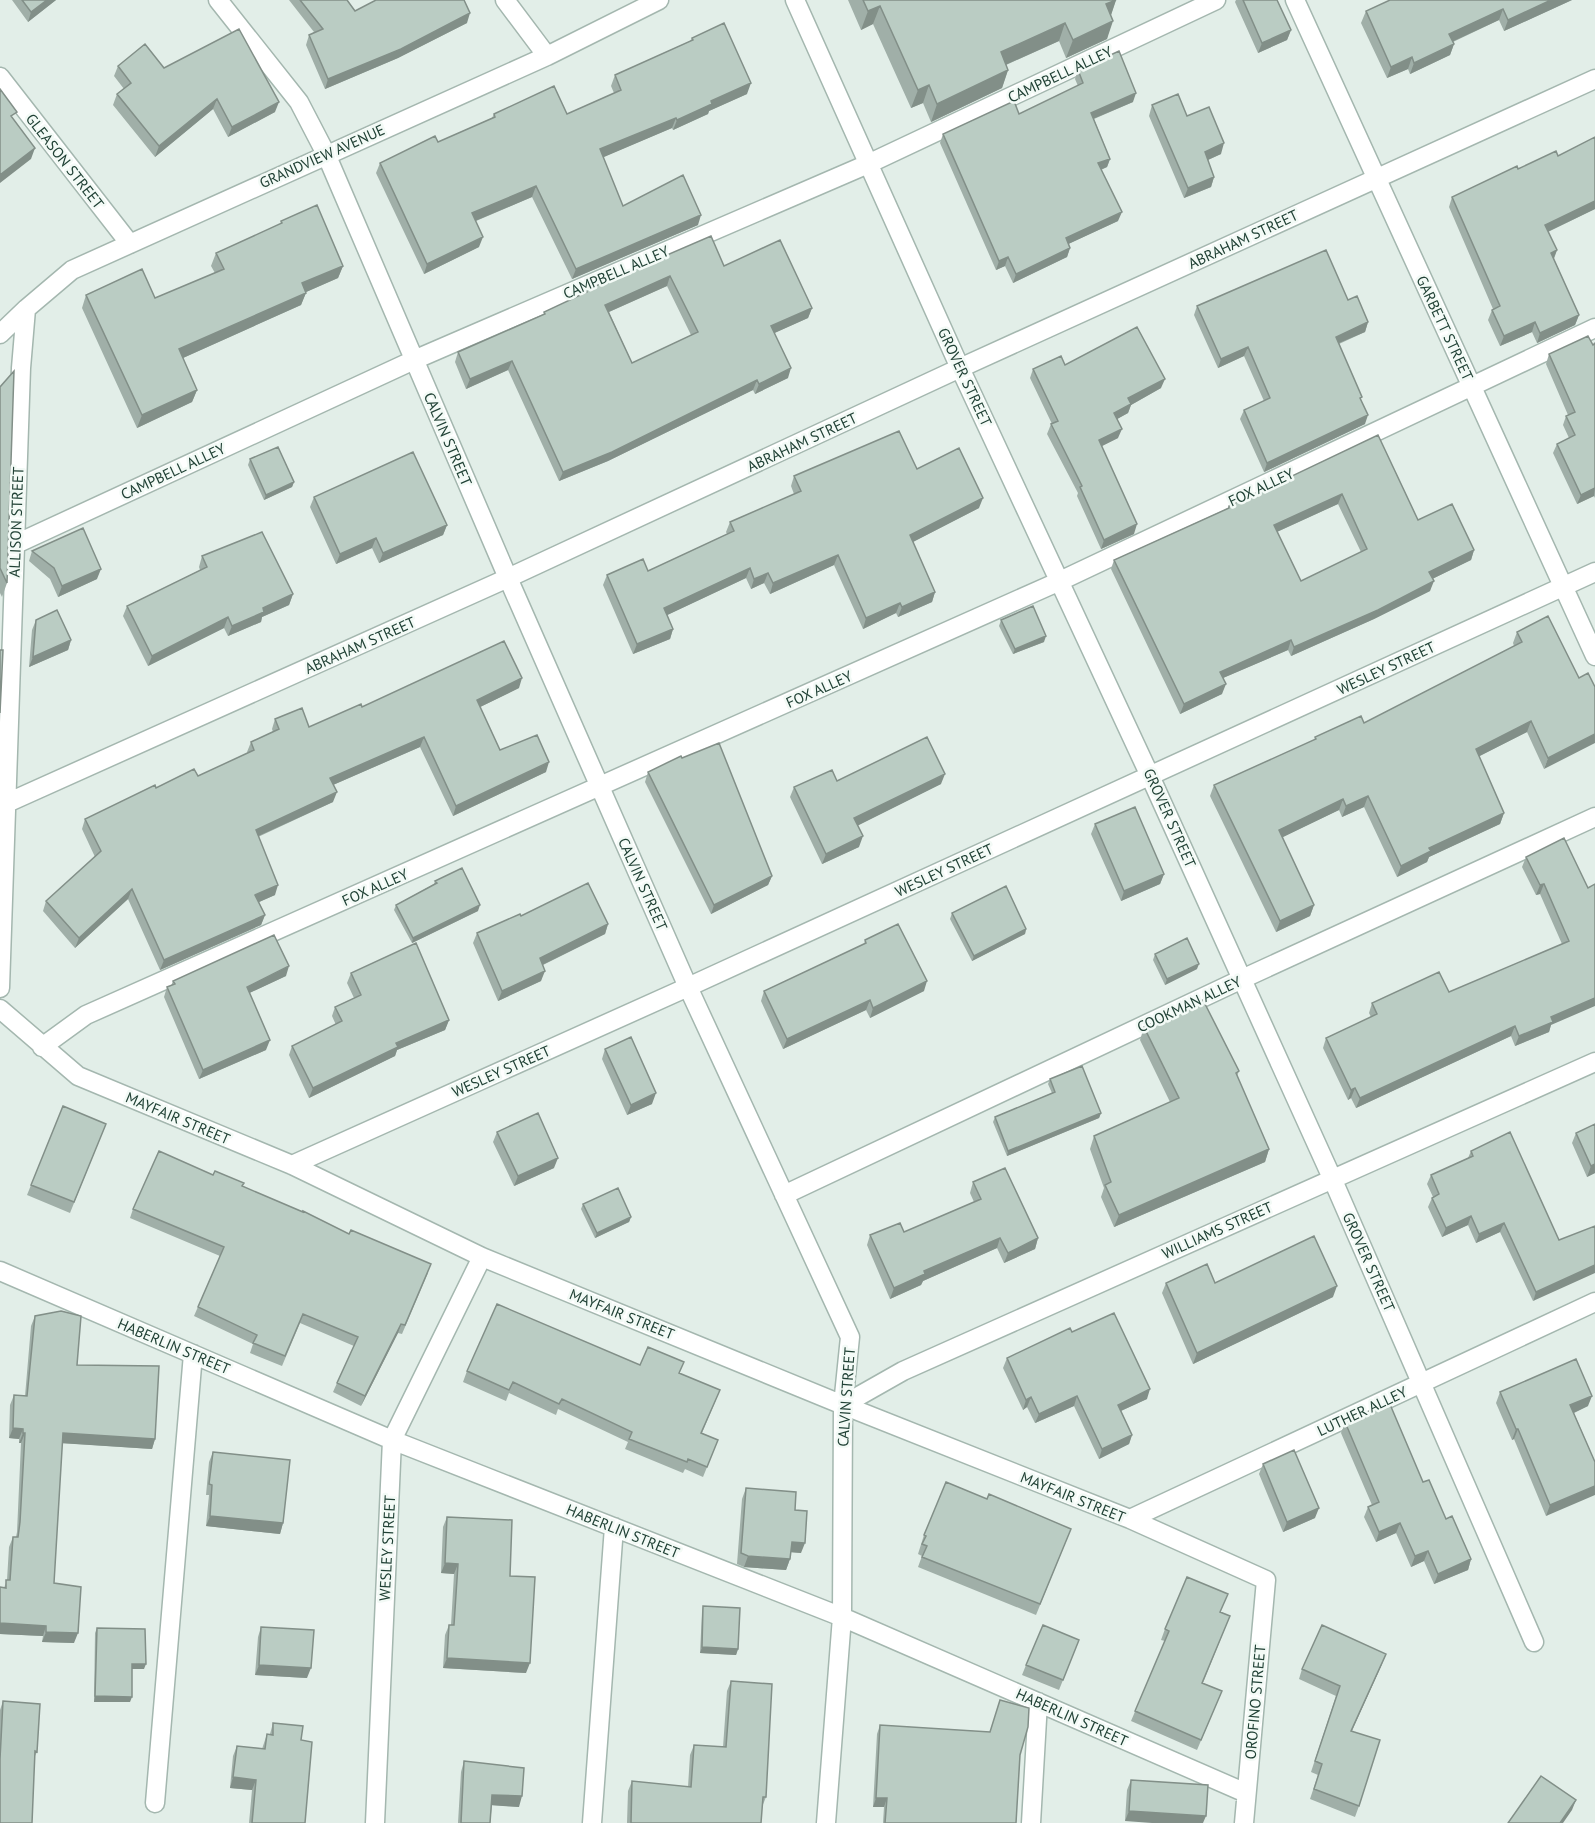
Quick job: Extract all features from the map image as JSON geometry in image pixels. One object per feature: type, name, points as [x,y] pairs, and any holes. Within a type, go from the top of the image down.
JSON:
[{"type":"street","name":"CALVIN STREET","points":[[218,0],[299,102],[326,154],[508,578],[688,987],[850,1337],[843,1405],[842,1617],[826,1823]]},
{"type":"street","points":[[505,0],[547,56]]},
{"type":"street","name":"GRANDVIEW AVENUE","points":[[0,334],[72,270],[547,56],[659,0]]},
{"type":"street","name":"GROVER STREET","points":[[795,0],[960,368],[1150,776],[1332,1178],[1534,1642]]},
{"type":"street","name":"CAMPBELL ALLEY","points":[[16,544],[414,360],[868,164],[1216,0]]},
{"type":"street","name":"GARBETT STREET","points":[[1295,0],[1595,656]]},
{"type":"street","name":"GLEASON STREET","points":[[0,77],[130,244]]},
{"type":"street","name":"ABRAHAM STREET","points":[[7,803],[508,578],[960,368],[1595,79]]},
{"type":"street","name":"ALLISON STREET","points":[[0,988],[21,368],[26,309]]},
{"type":"street","name":"FOX ALLEY","points":[[42,1047],[86,1016],[1060,581],[1595,327]]},
{"type":"street","name":"WESLEY STREET","points":[[292,1165],[688,987],[1595,572]]},
{"type":"street","name":"COOKMAN ALLEY","points":[[784,1195],[1242,979],[1595,817]]},
{"type":"street","name":"MAYFAIR STREET","points":[[0,1010],[78,1076],[292,1165],[482,1257],[843,1405],[1130,1519],[1266,1580]]},
{"type":"street","name":"WILLIAMS STREET","points":[[843,1405],[903,1371],[1595,1062]]},
{"type":"street","name":"WESLEY STREET","points":[[375,1823],[392,1440],[482,1257]]},
{"type":"street","name":"HABERLIN STREET","points":[[0,1271],[392,1440],[842,1617],[1246,1793]]},
{"type":"street","name":"LUTHER ALLEY","points":[[1130,1519],[1595,1302]]},
{"type":"street","points":[[155,1803],[194,1354]]},
{"type":"street","points":[[592,1823],[614,1527]]},
{"type":"street","name":"OROFINO STREET","points":[[1244,1823],[1266,1580]]},
{"type":"street","points":[[1031,1823],[1038,1702]]},
{"type":"building","points":[[22,0],[47,0],[31,12]]},
{"type":"building","points":[[300,0],[347,0],[355,11],[376,0],[464,0],[470,13],[401,49],[328,79],[309,35],[323,29]]},
{"type":"building","points":[[863,0],[1116,0],[1106,4],[1113,21],[1073,40],[1065,23],[1001,52],[1008,70],[937,104],[929,85],[918,90],[880,6],[868,11]]},
{"type":"building","points":[[1243,0],[1277,0],[1291,30],[1262,43]]},
{"type":"building","points":[[1390,0],[1551,0],[1508,20],[1503,9],[1449,34],[1454,44],[1414,63],[1412,57],[1391,67],[1366,11]]},
{"type":"building","points":[[724,23],[751,83],[677,120],[676,118],[600,149],[623,206],[683,175],[701,215],[576,269],[536,186],[472,213],[483,237],[427,264],[380,163],[435,136],[438,142],[495,117],[494,114],[554,86],[567,114],[621,90],[615,75],[693,40],[692,38]]},
{"type":"building","points":[[239,29],[279,102],[232,127],[217,99],[159,146],[117,94],[131,83],[118,66],[145,44],[164,68]]},
{"type":"building","points":[[1119,51],[1136,93],[1091,113],[1110,159],[1098,163],[1122,212],[1066,238],[1070,248],[1016,274],[1008,257],[999,261],[943,134],[1014,101],[1019,114],[1083,83],[1078,70]]},
{"type":"building","points":[[0,89],[17,112],[11,116],[35,148],[0,175]]},
{"type":"building","points":[[1178,94],[1187,116],[1209,107],[1224,143],[1205,152],[1214,177],[1188,188],[1152,105]]},
{"type":"building","points":[[1595,137],[1595,201],[1545,225],[1557,250],[1551,253],[1579,315],[1540,333],[1535,322],[1504,336],[1492,310],[1500,306],[1452,197],[1517,166],[1518,169],[1556,151],[1558,156]]},
{"type":"building","points":[[317,205],[343,266],[302,283],[306,293],[179,349],[197,390],[142,415],[86,295],[142,269],[155,298],[224,269],[216,253]]},
{"type":"building","points":[[711,236],[724,266],[780,240],[812,308],[771,326],[791,368],[759,384],[757,380],[612,452],[563,472],[512,361],[470,379],[458,352],[545,314],[544,312],[587,292],[586,290]],"holes":[[[670,276],[698,332],[632,363],[605,305]]]},
{"type":"building","points":[[1326,250],[1348,300],[1357,296],[1368,322],[1336,337],[1368,415],[1267,463],[1244,410],[1270,398],[1248,347],[1221,359],[1197,306]]},
{"type":"building","points":[[1137,327],[1165,379],[1128,398],[1131,404],[1114,413],[1122,429],[1099,440],[1137,524],[1104,540],[1080,487],[1082,486],[1051,424],[1058,421],[1033,369],[1061,356],[1065,365]]},
{"type":"building","points":[[1588,336],[1593,345],[1595,343],[1595,488],[1581,495],[1557,444],[1575,435],[1566,416],[1575,412],[1549,354]]},
{"type":"building","points":[[14,371],[7,583],[0,568],[0,387]]},
{"type":"building","points":[[899,431],[917,469],[959,448],[983,498],[910,535],[935,592],[902,607],[900,603],[866,618],[838,555],[773,583],[768,573],[754,579],[750,568],[664,608],[673,629],[637,644],[607,575],[643,559],[648,571],[734,531],[730,522],[801,491],[794,476]]},
{"type":"building","points":[[1378,435],[1418,520],[1452,504],[1474,550],[1429,572],[1434,581],[1378,610],[1294,647],[1291,640],[1220,672],[1226,684],[1184,704],[1114,560],[1229,508]],"holes":[[[1342,494],[1367,549],[1301,581],[1274,525]]]},
{"type":"building","points":[[278,447],[294,482],[266,495],[250,459]]},
{"type":"building","points":[[413,452],[447,525],[383,553],[376,538],[340,554],[314,497]]},
{"type":"building","points":[[83,528],[101,569],[62,586],[54,568],[32,551]]},
{"type":"building","points":[[262,532],[293,594],[263,608],[264,612],[232,626],[228,617],[152,656],[127,606],[207,567],[202,556]]},
{"type":"building","points":[[1033,606],[1046,636],[1015,649],[1001,620]]},
{"type":"building","points":[[57,610],[71,640],[33,657],[36,620]]},
{"type":"building","points":[[1548,616],[1579,678],[1588,673],[1595,687],[1595,734],[1548,758],[1531,721],[1476,749],[1504,813],[1429,848],[1431,851],[1401,866],[1368,796],[1346,806],[1343,799],[1279,830],[1314,905],[1280,921],[1214,785],[1361,716],[1364,723],[1522,642],[1517,632]]},
{"type":"building","points":[[504,641],[522,678],[477,700],[500,750],[537,735],[549,762],[456,806],[424,737],[330,778],[337,792],[256,830],[278,885],[255,895],[265,915],[164,960],[132,889],[79,938],[46,901],[101,851],[85,819],[194,769],[198,776],[254,750],[251,742],[279,729],[275,719],[302,708],[309,727],[361,704],[362,707]]},
{"type":"building","points":[[0,650],[3,650],[0,713]]},
{"type":"building","points":[[927,737],[945,774],[854,818],[863,836],[826,854],[794,787],[832,770],[837,781]]},
{"type":"building","points":[[719,743],[772,876],[714,905],[648,772],[681,756],[682,758]]},
{"type":"building","points":[[1135,807],[1164,874],[1124,891],[1095,824]]},
{"type":"building","points":[[1564,838],[1588,888],[1595,884],[1595,998],[1551,1017],[1553,1022],[1519,1036],[1515,1026],[1360,1098],[1355,1088],[1351,1090],[1326,1038],[1377,1014],[1372,1003],[1439,972],[1449,992],[1569,941],[1544,884],[1540,885],[1526,857]]},
{"type":"building","points":[[462,868],[480,905],[413,938],[396,905],[437,883],[435,881]]},
{"type":"building","points":[[588,883],[608,924],[540,958],[545,971],[502,991],[477,933],[520,914],[521,916]]},
{"type":"building","points":[[1006,886],[1026,929],[974,956],[952,913]]},
{"type":"building","points":[[898,924],[927,981],[873,1008],[870,1000],[787,1039],[764,991],[866,943],[865,940]]},
{"type":"building","points":[[274,935],[289,966],[247,987],[270,1040],[203,1070],[167,987],[175,984],[173,981]]},
{"type":"building","points":[[1187,938],[1199,964],[1167,979],[1155,954]]},
{"type":"building","points":[[416,943],[449,1020],[396,1043],[398,1047],[313,1088],[292,1046],[342,1021],[335,1007],[361,995],[351,973]]},
{"type":"building","points":[[1203,1000],[1239,1071],[1236,1073],[1269,1149],[1119,1215],[1105,1185],[1111,1182],[1094,1136],[1179,1098],[1144,1027]]},
{"type":"building","points":[[631,1037],[656,1093],[631,1105],[605,1049]]},
{"type":"building","points":[[1082,1066],[1101,1113],[1008,1151],[995,1117],[1055,1092],[1050,1079]]},
{"type":"building","points":[[63,1106],[106,1124],[74,1202],[31,1185]]},
{"type":"building","points":[[538,1113],[558,1158],[518,1176],[497,1132]]},
{"type":"building","points":[[1595,1124],[1595,1164],[1591,1166],[1576,1133]]},
{"type":"building","points":[[1510,1132],[1559,1240],[1595,1226],[1595,1265],[1536,1292],[1504,1223],[1479,1234],[1471,1216],[1446,1228],[1432,1198],[1439,1194],[1431,1175],[1473,1156],[1471,1151]]},
{"type":"building","points":[[159,1151],[213,1175],[215,1171],[244,1183],[242,1186],[303,1211],[349,1234],[351,1230],[431,1264],[405,1325],[401,1324],[365,1396],[337,1383],[358,1337],[303,1314],[285,1356],[253,1343],[257,1335],[198,1307],[224,1247],[133,1209]]},
{"type":"building","points":[[1005,1168],[1038,1238],[1008,1253],[1000,1238],[924,1271],[925,1274],[894,1288],[870,1235],[900,1223],[904,1232],[981,1199],[973,1182]]},
{"type":"building","points":[[618,1188],[631,1217],[597,1233],[583,1204]]},
{"type":"building","points":[[1314,1236],[1337,1286],[1197,1353],[1166,1283],[1207,1264],[1215,1283]]},
{"type":"building","points":[[497,1304],[640,1365],[648,1347],[684,1362],[679,1373],[720,1390],[701,1433],[718,1440],[707,1467],[688,1459],[687,1462],[629,1439],[632,1432],[562,1399],[559,1404],[513,1382],[509,1390],[467,1371]]},
{"type":"building","points":[[61,1311],[81,1316],[77,1365],[159,1366],[155,1439],[63,1433],[54,1583],[81,1587],[78,1633],[46,1632],[46,1626],[0,1623],[0,1587],[6,1588],[6,1580],[10,1580],[13,1537],[18,1537],[20,1522],[25,1433],[23,1429],[13,1428],[14,1395],[27,1396],[35,1316]]},
{"type":"building","points":[[1114,1313],[1150,1389],[1118,1405],[1132,1435],[1102,1449],[1077,1396],[1039,1414],[1031,1397],[1026,1400],[1007,1358],[1070,1328],[1072,1332]]},
{"type":"building","points":[[1576,1359],[1592,1396],[1570,1405],[1595,1462],[1595,1486],[1550,1505],[1500,1392]]},
{"type":"building","points":[[1389,1402],[1423,1482],[1429,1480],[1446,1519],[1452,1516],[1471,1559],[1438,1574],[1428,1551],[1415,1556],[1400,1523],[1379,1532],[1368,1507],[1379,1502],[1345,1422]]},
{"type":"building","points":[[1294,1450],[1319,1508],[1287,1522],[1263,1464]]},
{"type":"building","points":[[213,1452],[290,1460],[283,1523],[210,1516],[212,1485],[209,1484]]},
{"type":"building","points":[[946,1482],[987,1499],[989,1494],[1071,1529],[1040,1604],[922,1557],[927,1546],[922,1544],[926,1536],[924,1535]]},
{"type":"building","points":[[746,1488],[796,1492],[795,1510],[807,1511],[805,1543],[792,1542],[790,1559],[748,1556],[741,1553]]},
{"type":"building","points":[[447,1517],[512,1520],[510,1576],[535,1577],[530,1663],[447,1658],[449,1625],[454,1625],[458,1564],[445,1563]]},
{"type":"building","points":[[1187,1577],[1228,1594],[1220,1612],[1230,1616],[1202,1683],[1222,1691],[1201,1740],[1135,1711],[1169,1631],[1165,1629]]},
{"type":"building","points":[[703,1606],[740,1608],[738,1649],[702,1647]]},
{"type":"building","points":[[1043,1625],[1079,1640],[1063,1680],[1026,1665]]},
{"type":"building","points":[[1322,1625],[1386,1654],[1351,1731],[1380,1740],[1359,1806],[1314,1789],[1322,1764],[1315,1761],[1340,1686],[1302,1669]]},
{"type":"building","points":[[261,1627],[314,1630],[311,1668],[259,1665]]},
{"type":"building","points":[[97,1628],[145,1629],[146,1664],[132,1664],[132,1697],[95,1696]]},
{"type":"building","points":[[731,1681],[772,1684],[766,1797],[763,1797],[761,1823],[631,1823],[632,1781],[691,1787],[694,1745],[726,1747]]},
{"type":"building","points":[[1000,1700],[1029,1708],[1028,1727],[1020,1755],[1016,1823],[885,1823],[887,1798],[876,1798],[880,1725],[990,1732]]},
{"type":"building","points":[[3,1701],[40,1704],[37,1752],[35,1751],[32,1823],[0,1823]]},
{"type":"building","points":[[273,1723],[303,1726],[301,1740],[312,1742],[305,1823],[252,1823],[256,1780],[233,1777],[237,1746],[265,1749],[267,1734],[273,1735]]},
{"type":"building","points":[[464,1761],[524,1768],[522,1796],[492,1795],[490,1823],[461,1823]]},
{"type":"building","points":[[1541,1776],[1576,1800],[1560,1823],[1508,1823]]},
{"type":"building","points":[[1131,1780],[1208,1785],[1206,1816],[1129,1811]]}]
